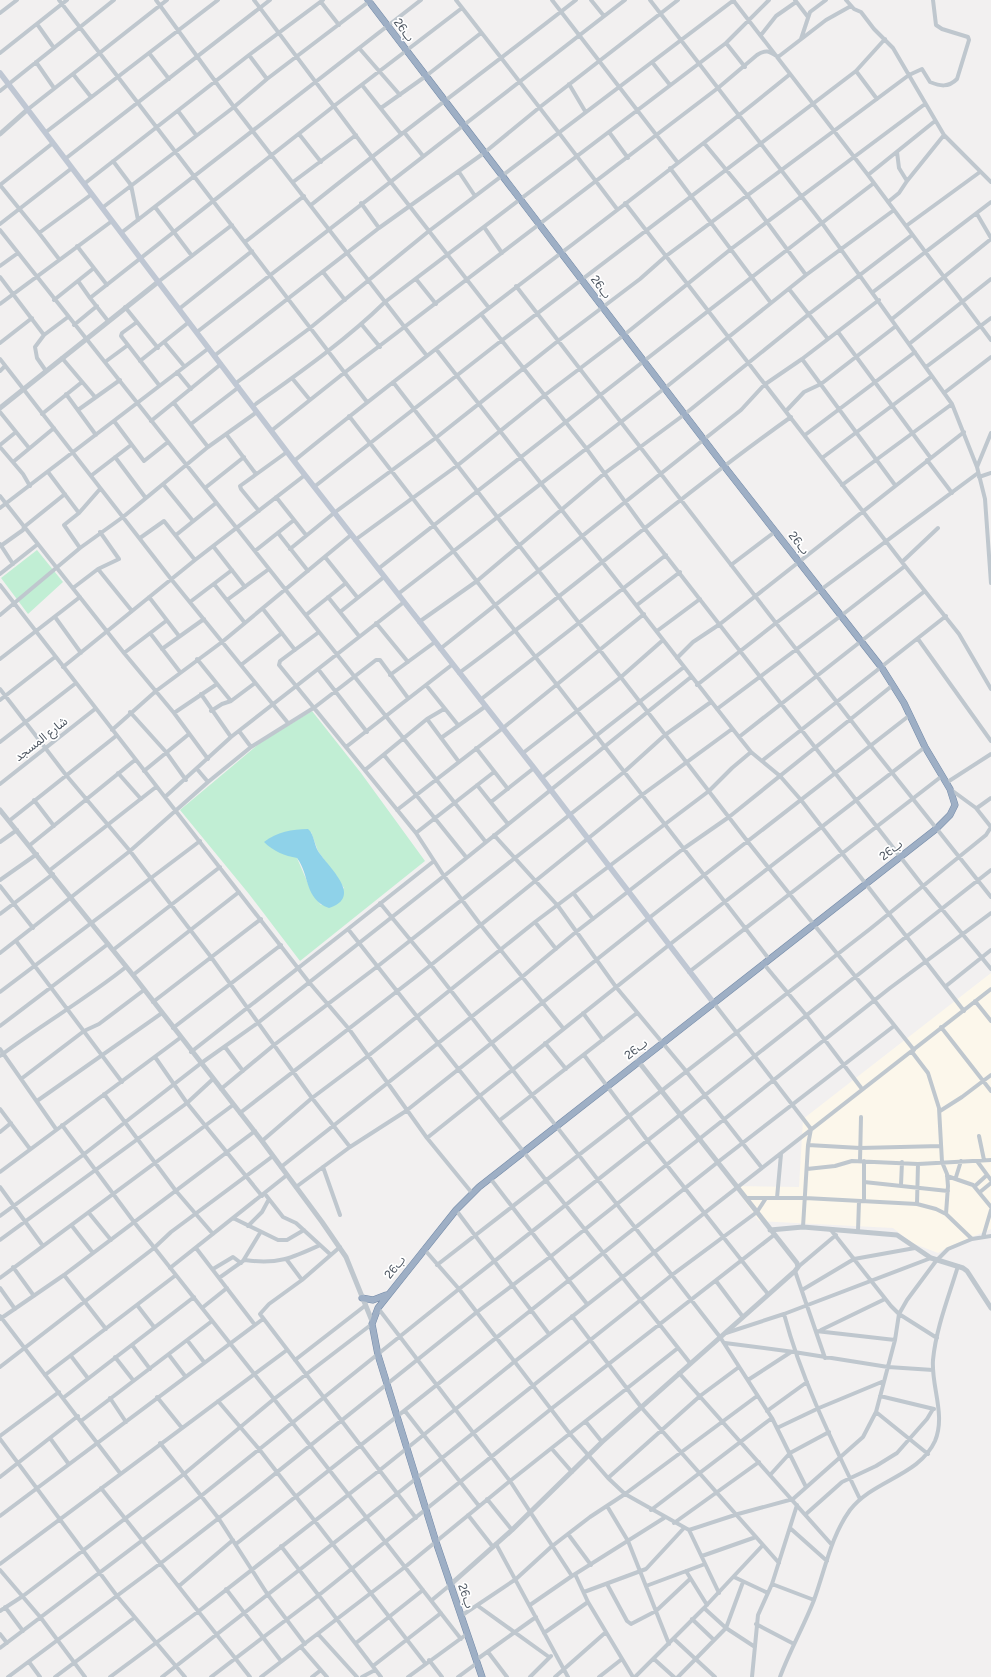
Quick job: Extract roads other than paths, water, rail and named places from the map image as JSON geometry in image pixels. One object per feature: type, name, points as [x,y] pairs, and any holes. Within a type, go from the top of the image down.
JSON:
[{"type":"highway","name":"26ب","points":[[369,1],[644,362],[882,668],[910,715],[925,747],[948,786],[954,800],[954,807],[950,815],[936,829],[813,923],[472,1193],[424,1249],[378,1308],[372,1323],[378,1355],[436,1542],[482,1677]]},
{"type":"highway","points":[[362,1298],[373,1300],[387,1295]]},
{"type":"main road","points":[[0,73],[237,385],[286,452],[523,753],[713,1002]]},
{"type":"street","points":[[0,13],[17,0]]},
{"type":"street","points":[[59,0],[367,402]]},
{"type":"street","points":[[0,53],[67,0]]},
{"type":"street","points":[[156,0],[234,107],[273,155],[427,356]]},
{"type":"street","points":[[0,134],[54,88],[167,0]]},
{"type":"street","points":[[46,132],[218,0]]},
{"type":"street","points":[[254,0],[390,181],[489,308]]},
{"type":"street","points":[[65,158],[270,0]]},
{"type":"street","points":[[121,233],[421,0]]},
{"type":"street","points":[[456,0],[519,83],[540,106],[617,209]]},
{"type":"street","points":[[552,0],[678,163]]},
{"type":"street","points":[[310,205],[371,156],[446,102],[500,57],[576,0]]},
{"type":"street","points":[[591,0],[604,16]]},
{"type":"street","points":[[197,332],[361,203],[464,126],[624,0]]},
{"type":"street","points":[[650,0],[822,223],[952,404],[977,467],[985,499],[990,543],[991,583]]},
{"type":"street","points":[[214,356],[379,228],[484,153],[540,106],[678,0]]},
{"type":"street","points":[[252,406],[362,325],[385,302],[578,157],[637,110],[726,43],[769,0]]},
{"type":"street","points":[[801,40],[810,12],[826,0]]},
{"type":"street","points":[[846,0],[851,6],[861,12],[874,29],[885,39],[909,75],[944,135],[991,182]]},
{"type":"street","points":[[290,549],[334,513],[437,437],[522,369],[640,279],[666,256],[909,75],[922,69],[930,82],[946,86],[953,84],[957,79],[969,42],[968,37],[942,29],[936,25],[933,0]]},
{"type":"street","points":[[0,91],[112,1]]},
{"type":"street","points":[[84,184],[249,55],[322,1],[339,25]]},
{"type":"street","points":[[102,208],[234,107],[296,56],[369,1]]},
{"type":"street","points":[[191,424],[237,385],[344,300],[367,279],[585,111],[735,1],[778,57],[789,75],[854,156],[991,340]]},
{"type":"street","points":[[761,35],[776,16],[796,1],[808,17]]},
{"type":"street","points":[[778,57],[826,20],[851,6]]},
{"type":"street","points":[[90,298],[334,106],[462,8]]},
{"type":"street","points":[[37,24],[54,48]]},
{"type":"street","points":[[381,108],[426,76],[481,33]]},
{"type":"street","points":[[314,487],[501,342],[583,281],[691,196],[856,71],[885,39]]},
{"type":"street","points":[[726,43],[745,67]]},
{"type":"street","points":[[359,48],[400,95]]},
{"type":"street","points":[[271,431],[344,373],[657,136],[745,67],[763,51],[768,50],[778,57]]},
{"type":"street","points":[[149,53],[168,79]]},
{"type":"street","points":[[249,55],[267,79]]},
{"type":"street","points":[[36,62],[54,88]]},
{"type":"street","points":[[652,62],[670,85]]},
{"type":"street","points":[[856,71],[876,99]]},
{"type":"street","points":[[72,74],[91,97]]},
{"type":"street","points":[[294,461],[349,416],[516,286],[739,116],[789,75]]},
{"type":"street","points":[[570,84],[585,111]]},
{"type":"street","points":[[362,85],[423,156]]},
{"type":"street","points":[[112,730],[130,712],[156,690],[222,642],[286,591],[325,557],[458,465],[731,249],[925,104]]},
{"type":"street","points":[[178,111],[196,135]]},
{"type":"street","points":[[868,175],[935,121]]},
{"type":"street","points":[[609,132],[628,158]]},
{"type":"street","points":[[299,134],[321,162]]},
{"type":"street","points":[[293,182],[356,135]]},
{"type":"street","points":[[888,202],[899,193],[944,135]]},
{"type":"street","points":[[53,143],[0,185],[20,208],[59,259]]},
{"type":"street","points":[[704,143],[747,195],[806,275]]},
{"type":"street","points":[[897,152],[899,168],[907,181]]},
{"type":"street","points":[[114,161],[131,185],[138,220]]},
{"type":"street","points":[[0,224],[72,168]]},
{"type":"street","points":[[670,168],[771,303]]},
{"type":"street","points":[[459,172],[475,196]]},
{"type":"street","points":[[906,226],[980,172]]},
{"type":"street","points":[[378,569],[644,362],[787,248],[874,183]]},
{"type":"street","points":[[39,233],[92,194]]},
{"type":"street","points":[[245,242],[304,196]]},
{"type":"street","points":[[873,292],[991,202]]},
{"type":"street","points":[[361,203],[379,228]]},
{"type":"street","points":[[625,203],[903,564],[946,616],[966,645],[991,689]]},
{"type":"street","points":[[155,207],[192,256]]},
{"type":"street","points":[[398,594],[665,388],[806,275],[894,210]]},
{"type":"street","points":[[892,319],[991,239],[977,214]]},
{"type":"street","points":[[0,304],[112,221]]},
{"type":"street","points":[[0,408],[108,320],[232,225]]},
{"type":"street","points":[[484,227],[502,253]]},
{"type":"street","points":[[0,230],[54,300],[120,380],[186,466],[306,615],[336,655],[404,737],[435,780],[485,841]]},
{"type":"street","points":[[419,622],[477,581],[605,473],[685,414],[748,362],[912,235]]},
{"type":"street","points":[[77,246],[107,285]]},
{"type":"street","points":[[179,309],[252,251]]},
{"type":"street","points":[[0,266],[18,253]]},
{"type":"street","points":[[54,300],[94,268]]},
{"type":"street","points":[[323,272],[344,300]]},
{"type":"street","points":[[0,277],[44,335]]},
{"type":"street","points":[[416,278],[436,304]]},
{"type":"street","points":[[910,344],[991,279]]},
{"type":"street","points":[[78,281],[108,320]]},
{"type":"street","points":[[516,286],[891,773],[958,858],[991,897]]},
{"type":"street","points":[[789,289],[828,339]]},
{"type":"street","points":[[440,648],[496,606],[741,410],[764,385],[802,359],[878,300]]},
{"type":"street","points":[[74,324],[97,306]]},
{"type":"street","points":[[125,307],[158,348]]},
{"type":"street","points":[[481,314],[522,369],[545,395],[565,423],[586,448],[645,529],[836,772],[923,886],[990,966]]},
{"type":"street","points":[[46,371],[35,354],[37,342],[68,317]]},
{"type":"street","points":[[0,343],[32,318]]},
{"type":"street","points":[[926,368],[991,318]]},
{"type":"street","points":[[137,322],[121,335],[159,385]]},
{"type":"street","points":[[140,361],[189,322]]},
{"type":"street","points":[[362,325],[380,347]]},
{"type":"street","points":[[786,411],[804,392],[821,384],[896,326]]},
{"type":"street","points":[[838,332],[912,432],[952,493]]},
{"type":"street","points":[[164,343],[184,366]]},
{"type":"street","points":[[105,362],[128,345]]},
{"type":"street","points":[[0,508],[208,348]]},
{"type":"street","points":[[436,349],[458,375],[582,537],[644,614],[697,685],[752,752],[780,776],[801,800],[964,1011]]},
{"type":"street","points":[[804,435],[915,352]]},
{"type":"street","points":[[944,393],[991,357]]},
{"type":"street","points":[[62,358],[95,398]]},
{"type":"street","points":[[0,359],[42,414],[92,475],[100,489],[123,516],[171,579],[288,723]]},
{"type":"street","points":[[802,359],[895,485]]},
{"type":"street","points":[[151,421],[221,364]]},
{"type":"street","points":[[0,371],[5,366]]},
{"type":"street","points":[[177,372],[191,389]]},
{"type":"street","points":[[822,458],[932,376]]},
{"type":"street","points":[[292,378],[310,400]]},
{"type":"street","points":[[78,410],[120,380]]},
{"type":"street","points":[[42,414],[82,382]]},
{"type":"street","points":[[393,382],[437,437],[559,598],[601,650],[665,736],[857,977],[928,1073],[936,1093],[940,1111],[942,1162],[947,1176],[948,1191],[946,1214]]},
{"type":"street","points":[[66,394],[96,434]]},
{"type":"street","points":[[174,403],[208,447]]},
{"type":"street","points":[[842,485],[952,404]]},
{"type":"street","points":[[0,412],[29,448]]},
{"type":"street","points":[[0,615],[100,532],[123,516],[208,447],[257,412]]},
{"type":"street","points":[[349,416],[769,959]]},
{"type":"street","points":[[459,673],[516,632],[680,500],[791,417]]},
{"type":"street","points":[[114,421],[144,461],[168,442]]},
{"type":"street","points":[[13,462],[54,428]]},
{"type":"street","points":[[16,432],[0,446],[23,474],[30,486]]},
{"type":"street","points":[[677,658],[693,642],[720,624],[754,595],[964,432]]},
{"type":"street","points":[[977,467],[991,433]]},
{"type":"street","points":[[226,434],[256,474]]},
{"type":"street","points":[[92,475],[131,445]]},
{"type":"street","points":[[259,510],[240,488],[286,452]]},
{"type":"street","points":[[205,488],[244,457]]},
{"type":"street","points":[[115,458],[145,497]]},
{"type":"street","points":[[48,472],[79,513]]},
{"type":"street","points":[[697,685],[821,589],[952,493],[978,475],[991,473]]},
{"type":"street","points":[[63,667],[171,579],[305,475]]},
{"type":"street","points":[[163,484],[193,521]]},
{"type":"street","points":[[80,548],[64,525],[79,513],[100,489]]},
{"type":"street","points":[[13,564],[3,550],[1,544],[23,530],[24,527],[65,494]]},
{"type":"street","points":[[0,496],[107,632],[174,712],[188,734],[208,759]]},
{"type":"street","points":[[276,497],[306,535]]},
{"type":"street","points":[[176,536],[216,503]]},
{"type":"street","points":[[255,551],[294,520]]},
{"type":"street","points":[[140,538],[164,521],[195,560]]},
{"type":"street","points":[[717,709],[842,616],[903,564],[938,528]]},
{"type":"street","points":[[731,565],[776,531]]},
{"type":"street","points":[[73,588],[98,569],[119,559],[100,532]]},
{"type":"street","points":[[278,533],[308,571]]},
{"type":"street","points":[[0,574],[38,544]]},
{"type":"street","points":[[213,546],[245,587]]},
{"type":"street","points":[[480,700],[580,624],[666,555]]},
{"type":"street","points":[[325,557],[357,597]]},
{"type":"street","points":[[98,569],[132,611]]},
{"type":"street","points":[[227,600],[269,569]]},
{"type":"street","points":[[190,602],[232,570]]},
{"type":"street","points":[[637,605],[680,572]]},
{"type":"street","points":[[340,612],[384,577]]},
{"type":"street","points":[[306,615],[346,583]]},
{"type":"street","points":[[214,584],[245,623]]},
{"type":"street","points":[[0,585],[308,981],[349,1029],[406,1111],[472,1193]]},
{"type":"street","points":[[739,737],[925,591]]},
{"type":"street","points":[[0,659],[36,633],[80,597]]},
{"type":"street","points":[[149,598],[179,636]]},
{"type":"street","points":[[328,598],[359,636]]},
{"type":"street","points":[[657,631],[700,599]]},
{"type":"street","points":[[165,797],[186,780],[239,731],[404,602]]},
{"type":"street","points":[[263,609],[295,650]]},
{"type":"street","points":[[397,810],[503,728],[644,614]]},
{"type":"street","points":[[763,760],[882,668],[946,616]]},
{"type":"street","points":[[55,617],[81,653]]},
{"type":"street","points":[[162,649],[204,619]]},
{"type":"street","points":[[124,653],[166,620]]},
{"type":"street","points":[[376,623],[408,662]]},
{"type":"street","points":[[319,632],[279,663],[416,833],[444,876],[480,924],[563,1028]]},
{"type":"street","points":[[150,633],[180,672]]},
{"type":"street","points":[[241,665],[282,633]]},
{"type":"street","points":[[918,639],[991,741]]},
{"type":"street","points":[[523,753],[621,677],[663,640]]},
{"type":"street","points":[[390,675],[435,642]]},
{"type":"street","points":[[0,700],[55,657]]},
{"type":"street","points":[[197,659],[231,701]]},
{"type":"street","points":[[0,953],[130,851],[176,812],[208,782],[251,747],[315,707],[378,659],[408,698]]},
{"type":"street","points":[[346,747],[387,717],[408,698],[453,664]]},
{"type":"street","points":[[542,778],[639,700],[684,667]]},
{"type":"street","points":[[318,669],[367,732]]},
{"type":"street","points":[[0,1216],[84,1155],[174,1086],[200,1064],[258,1022],[308,981],[444,876],[485,841],[551,790],[603,746],[691,677]]},
{"type":"street","points":[[0,742],[76,683]]},
{"type":"street","points":[[211,711],[222,704],[231,701],[255,683]]},
{"type":"street","points":[[174,712],[217,684]]},
{"type":"street","points":[[426,685],[458,725]]},
{"type":"street","points":[[281,1167],[388,1084],[438,1042],[522,977],[576,932],[684,849],[729,817],[893,685]]},
{"type":"street","points":[[0,689],[66,775],[130,851],[211,957],[312,1098],[350,1147]]},
{"type":"street","points":[[201,694],[211,711],[231,738]]},
{"type":"street","points":[[221,1089],[274,1045],[378,966],[461,898],[624,772],[665,736],[711,702]]},
{"type":"street","points":[[441,738],[486,706]]},
{"type":"street","name":"شارع المسجد","points":[[0,784],[95,709]]},
{"type":"street","points":[[365,770],[427,719],[444,709]]},
{"type":"street","points":[[130,712],[166,752],[186,780]]},
{"type":"street","points":[[296,1186],[350,1147],[406,1111],[649,918],[910,715]]},
{"type":"street","points":[[427,719],[459,762]]},
{"type":"street","points":[[240,1113],[431,965],[642,795],[687,763],[732,728]]},
{"type":"street","points":[[239,731],[251,747]]},
{"type":"street","points":[[144,771],[188,734]]},
{"type":"street","points":[[9,821],[116,736]]},
{"type":"street","points":[[427,1138],[563,1028],[925,747]]},
{"type":"street","points":[[476,748],[508,788]]},
{"type":"street","points":[[262,1141],[312,1098],[368,1056],[535,922],[665,826],[709,791],[732,768],[752,752]]},
{"type":"street","points":[[437,1265],[662,1091],[986,835],[991,827],[977,808],[948,786],[991,754]]},
{"type":"street","points":[[384,755],[466,857]]},
{"type":"street","points":[[30,845],[135,760]]},
{"type":"street","points":[[491,802],[534,768]]},
{"type":"street","points":[[197,769],[208,782]]},
{"type":"street","points":[[416,833],[494,772]]},
{"type":"street","points":[[118,773],[141,799]]},
{"type":"street","points":[[689,972],[942,776]]},
{"type":"street","points":[[477,785],[508,824]]},
{"type":"street","points":[[0,914],[156,787]]},
{"type":"street","points":[[977,808],[991,798]]},
{"type":"street","points":[[34,800],[54,826]]},
{"type":"street","points":[[0,810],[52,872],[296,1186],[340,1247],[366,1305],[372,1323],[274,1399],[184,1474],[23,1596],[0,1611]]},
{"type":"street","points":[[0,842],[17,830]]},
{"type":"street","points":[[494,835],[558,906],[616,987],[686,1071],[762,1168]]},
{"type":"street","points":[[0,992],[200,841]]},
{"type":"street","points":[[0,880],[37,854]]},
{"type":"street","points":[[191,1052],[434,861]]},
{"type":"street","points":[[113,950],[220,866]]},
{"type":"street","points":[[0,1648],[201,1496],[494,1261],[806,1015],[857,977],[991,870]]},
{"type":"street","points":[[0,886],[33,928]]},
{"type":"street","points":[[132,975],[239,892]]},
{"type":"street","points":[[574,894],[593,919]]},
{"type":"street","points":[[380,903],[451,990],[691,1300],[722,1336],[757,1396],[772,1418],[806,1487]]},
{"type":"street","points":[[8,1677],[219,1519],[477,1312],[550,1257],[874,1001],[991,913]]},
{"type":"street","points":[[153,1002],[261,919]]},
{"type":"street","points":[[535,922],[556,948]]},
{"type":"street","points":[[348,929],[690,1363]]},
{"type":"street","points":[[16,941],[68,1008],[122,1082]]},
{"type":"street","points":[[0,1026],[108,944]]},
{"type":"street","points":[[173,1028],[281,945]]},
{"type":"street","points":[[946,986],[990,952]]},
{"type":"street","points":[[763,963],[806,1015],[862,1090]]},
{"type":"street","points":[[2,1055],[68,1008],[93,993],[126,967]]},
{"type":"street","points":[[110,1677],[199,1611],[380,1470],[455,1408],[622,1276],[913,1051],[940,1027],[964,1011],[991,989]]},
{"type":"street","points":[[21,1079],[84,1031],[99,1024],[144,990]]},
{"type":"street","points":[[713,1002],[811,1129],[806,1169],[803,1227]]},
{"type":"street","points":[[975,1002],[991,1022]]},
{"type":"street","points":[[36,1101],[162,1013]]},
{"type":"street","points":[[583,1013],[603,1040]]},
{"type":"street","points":[[500,1120],[637,1013]]},
{"type":"street","points":[[236,1544],[718,1162],[894,1026]]},
{"type":"street","points":[[940,1027],[991,1092]]},
{"type":"street","points":[[0,1172],[180,1038]]},
{"type":"street","points":[[545,1043],[566,1069]]},
{"type":"street","points":[[225,1047],[243,1071]]},
{"type":"street","points":[[0,1049],[2,1055],[21,1079],[56,1129]]},
{"type":"street","points":[[584,1055],[647,1140],[724,1236],[768,1294]]},
{"type":"street","points":[[155,1057],[174,1086],[247,1177],[263,1195],[269,1199],[283,1217],[296,1223],[331,1255]]},
{"type":"street","points":[[638,1061],[797,1263],[802,1290],[818,1331],[824,1358]]},
{"type":"street","points":[[940,1111],[991,1076]]},
{"type":"street","points":[[0,1240],[187,1102],[213,1079]]},
{"type":"street","points":[[104,1094],[124,1123],[176,1191],[213,1234]]},
{"type":"street","points":[[0,1278],[233,1105]]},
{"type":"street","points":[[0,1109],[30,1149]]},
{"type":"street","points":[[858,1231],[864,1182],[860,1148],[861,1117]]},
{"type":"street","points":[[0,1132],[11,1123]]},
{"type":"street","points":[[62,1125],[154,1248],[432,1600],[461,1639]]},
{"type":"street","points":[[120,1473],[78,1416],[1,1318],[64,1275],[227,1153],[254,1131]]},
{"type":"street","points":[[979,1136],[984,1160]]},
{"type":"street","points":[[808,1145],[860,1148],[941,1146]]},
{"type":"street","points":[[777,1198],[781,1154]]},
{"type":"street","points":[[0,1367],[154,1248],[171,1232],[247,1177],[273,1156]]},
{"type":"street","points":[[806,1169],[862,1161],[918,1164],[991,1160]]},
{"type":"street","points":[[956,1177],[961,1161]]},
{"type":"street","points":[[977,1161],[991,1180]]},
{"type":"street","points":[[901,1185],[902,1162]]},
{"type":"street","points":[[917,1204],[918,1164]]},
{"type":"street","points":[[323,1167],[340,1215]]},
{"type":"street","points":[[170,1268],[263,1195],[287,1174]]},
{"type":"street","points":[[975,1186],[987,1175]]},
{"type":"street","points":[[947,1176],[956,1177],[975,1186],[991,1206]]},
{"type":"street","points":[[490,1178],[587,1304]]},
{"type":"street","points":[[864,1182],[948,1191]]},
{"type":"street","points":[[980,1192],[991,1183]]},
{"type":"street","points":[[0,1187],[43,1246]]},
{"type":"street","points":[[746,1198],[805,1198],[917,1204],[936,1209],[946,1214],[972,1239]]},
{"type":"street","points":[[162,1677],[218,1635],[672,1275],[756,1212],[766,1198]]},
{"type":"street","points":[[248,1226],[262,1212],[269,1199]]},
{"type":"street","points":[[456,1210],[549,1334]]},
{"type":"street","points":[[983,1237],[991,1210]]},
{"type":"street","points":[[89,1213],[111,1240]]},
{"type":"street","points":[[233,1218],[271,1238],[283,1240],[304,1230]]},
{"type":"street","points":[[72,1226],[93,1253]]},
{"type":"street","points":[[770,1230],[803,1227],[897,1235],[936,1261],[958,1266],[970,1273],[991,1308]]},
{"type":"street","points":[[831,1230],[885,1299],[899,1314],[937,1338]]},
{"type":"street","points":[[219,1278],[245,1260],[260,1233]]},
{"type":"street","points":[[211,1677],[320,1595],[551,1409],[774,1235]]},
{"type":"street","points":[[432,1600],[512,1530],[602,1442],[836,1235]]},
{"type":"street","points":[[424,1249],[459,1289],[532,1386],[588,1456],[608,1478],[625,1494],[664,1518],[689,1530],[738,1514],[793,1499],[863,1437],[876,1412],[895,1340],[899,1314],[936,1261],[948,1249],[972,1239],[991,1236]]},
{"type":"street","points":[[245,1260],[257,1262],[287,1260],[320,1245]]},
{"type":"street","points":[[340,1247],[302,1280],[261,1311],[260,1314],[306,1375],[343,1420],[416,1518]]},
{"type":"street","points":[[196,1248],[255,1325]]},
{"type":"street","points":[[802,1290],[854,1259],[916,1248]]},
{"type":"street","points":[[213,1269],[234,1257],[241,1263]]},
{"type":"street","points":[[722,1336],[931,1258]]},
{"type":"street","points":[[287,1260],[302,1280]]},
{"type":"street","points":[[222,1263],[229,1271]]},
{"type":"street","points":[[780,1677],[814,1600],[832,1545],[849,1511],[860,1498],[918,1463],[928,1454],[938,1430],[939,1409],[933,1370],[937,1338],[958,1266]]},
{"type":"street","points":[[13,1267],[34,1296]]},
{"type":"street","points":[[64,1275],[106,1328]]},
{"type":"street","points":[[45,1375],[176,1275]]},
{"type":"street","points":[[716,1280],[743,1317]]},
{"type":"street","points":[[0,1288],[15,1309]]},
{"type":"street","points":[[202,1308],[227,1288]]},
{"type":"street","points":[[63,1398],[88,1377],[194,1297]]},
{"type":"street","points":[[818,1331],[885,1299]]},
{"type":"street","points":[[137,1305],[154,1327]]},
{"type":"street","points":[[295,1360],[366,1305]]},
{"type":"street","points":[[378,1308],[399,1337],[438,1384],[510,1481],[531,1512],[551,1546],[584,1592],[588,1602],[632,1676],[654,1659],[763,1545]]},
{"type":"street","points":[[784,1314],[793,1352],[819,1408],[839,1458],[860,1498]]},
{"type":"street","points":[[572,1316],[641,1407],[680,1452],[738,1514],[779,1563]]},
{"type":"street","points":[[0,1514],[263,1319]]},
{"type":"street","points":[[81,1420],[212,1321]]},
{"type":"street","points":[[818,1331],[895,1340]]},
{"type":"street","points":[[188,1340],[204,1362]]},
{"type":"street","points":[[725,1343],[888,1367],[933,1370]]},
{"type":"street","points":[[132,1345],[150,1369]]},
{"type":"street","points":[[261,1677],[338,1620],[436,1542],[487,1499],[627,1390],[678,1348]]},
{"type":"street","points":[[0,1564],[160,1443],[287,1350]]},
{"type":"street","points":[[748,1380],[793,1352]]},
{"type":"street","points":[[169,1355],[185,1376]]},
{"type":"street","points":[[71,1356],[88,1377]]},
{"type":"street","points":[[115,1357],[134,1380]]},
{"type":"street","points":[[608,1478],[700,1396],[740,1367]]},
{"type":"street","points":[[679,1373],[741,1440],[832,1545]]},
{"type":"street","points":[[777,1428],[819,1408],[884,1381]]},
{"type":"street","points":[[767,1411],[807,1382]]},
{"type":"street","points":[[59,1392],[0,1438],[134,1618],[185,1677]]},
{"type":"street","points":[[461,1616],[516,1579],[551,1546],[590,1517],[625,1494],[722,1420],[757,1396]]},
{"type":"street","points":[[880,1396],[933,1409],[939,1409]]},
{"type":"street","points":[[157,1397],[182,1428]]},
{"type":"street","points":[[110,1398],[126,1422]]},
{"type":"street","points":[[218,1401],[259,1449],[406,1639],[442,1677]]},
{"type":"street","points":[[806,1514],[842,1482],[883,1463],[897,1453],[927,1419],[933,1409]]},
{"type":"street","points":[[405,1411],[479,1506]]},
{"type":"street","points":[[876,1412],[928,1454]]},
{"type":"street","points":[[0,1477],[78,1416]]},
{"type":"street","points":[[651,1510],[741,1440],[772,1418]]},
{"type":"street","points":[[586,1422],[602,1442]]},
{"type":"street","points":[[771,1474],[790,1453],[829,1432]]},
{"type":"street","points":[[50,1438],[68,1463]]},
{"type":"street","points":[[160,1443],[219,1519],[268,1595],[305,1644]]},
{"type":"street","points":[[552,1449],[572,1472]]},
{"type":"street","points":[[674,1523],[759,1462]]},
{"type":"street","points":[[101,1488],[250,1677]]},
{"type":"street","points":[[487,1499],[512,1530]]},
{"type":"street","points":[[752,1677],[756,1624],[772,1584],[797,1505]]},
{"type":"street","points":[[607,1506],[628,1541],[669,1644]]},
{"type":"street","points":[[468,1515],[494,1546],[516,1579],[568,1677]]},
{"type":"street","points":[[530,1605],[573,1575],[664,1518]]},
{"type":"street","points":[[584,1592],[641,1572],[652,1564],[684,1528]]},
{"type":"street","points":[[790,1528],[827,1562]]},
{"type":"street","points":[[689,1530],[719,1592]]},
{"type":"street","points":[[568,1534],[591,1565]]},
{"type":"street","points":[[702,1556],[756,1537]]},
{"type":"street","points":[[179,1586],[233,1540]]},
{"type":"street","points":[[281,1546],[320,1595],[381,1677]]},
{"type":"street","points":[[646,1586],[705,1564]]},
{"type":"street","points":[[0,1570],[23,1596],[85,1677]]},
{"type":"street","points":[[686,1571],[706,1606],[726,1628],[755,1647]]},
{"type":"street","points":[[734,1577],[768,1593]]},
{"type":"street","points":[[607,1584],[629,1623],[631,1624],[656,1611],[690,1579]]},
{"type":"street","points":[[678,1677],[726,1628],[743,1582]]},
{"type":"street","points":[[772,1584],[814,1600]]},
{"type":"street","points":[[226,1589],[281,1661]]},
{"type":"street","points":[[356,1643],[388,1616],[423,1590]]},
{"type":"street","points":[[544,1633],[588,1602]]},
{"type":"street","points":[[478,1606],[549,1657]]},
{"type":"street","points":[[5,1607],[23,1631]]},
{"type":"street","points":[[362,1677],[406,1639],[441,1613]]},
{"type":"street","points":[[458,1677],[488,1652],[536,1617]]},
{"type":"street","points":[[55,1677],[134,1618]]},
{"type":"street","points":[[692,1619],[714,1640]]},
{"type":"street","points":[[756,1624],[794,1644]]},
{"type":"street","points":[[556,1677],[606,1632]]},
{"type":"street","points":[[0,1634],[7,1643]]},
{"type":"street","points":[[318,1634],[357,1677]]},
{"type":"street","points":[[408,1677],[468,1634]]},
{"type":"street","points":[[674,1639],[715,1677]]},
{"type":"street","points":[[301,1647],[327,1677]]},
{"type":"street","points":[[488,1652],[506,1677]]},
{"type":"street","points":[[530,1677],[554,1653]]},
{"type":"street","points":[[599,1677],[622,1659]]},
{"type":"street","points":[[654,1659],[674,1677]]},
{"type":"street","points":[[28,1662],[40,1677]]},
{"type":"street","points":[[312,1677],[321,1670]]},
{"type":"water","points":[[308,829],[312,834],[318,851],[336,874],[344,890],[344,897],[339,903],[329,908],[315,899],[311,893],[304,872],[297,858],[279,853],[264,842],[285,832]]}]
